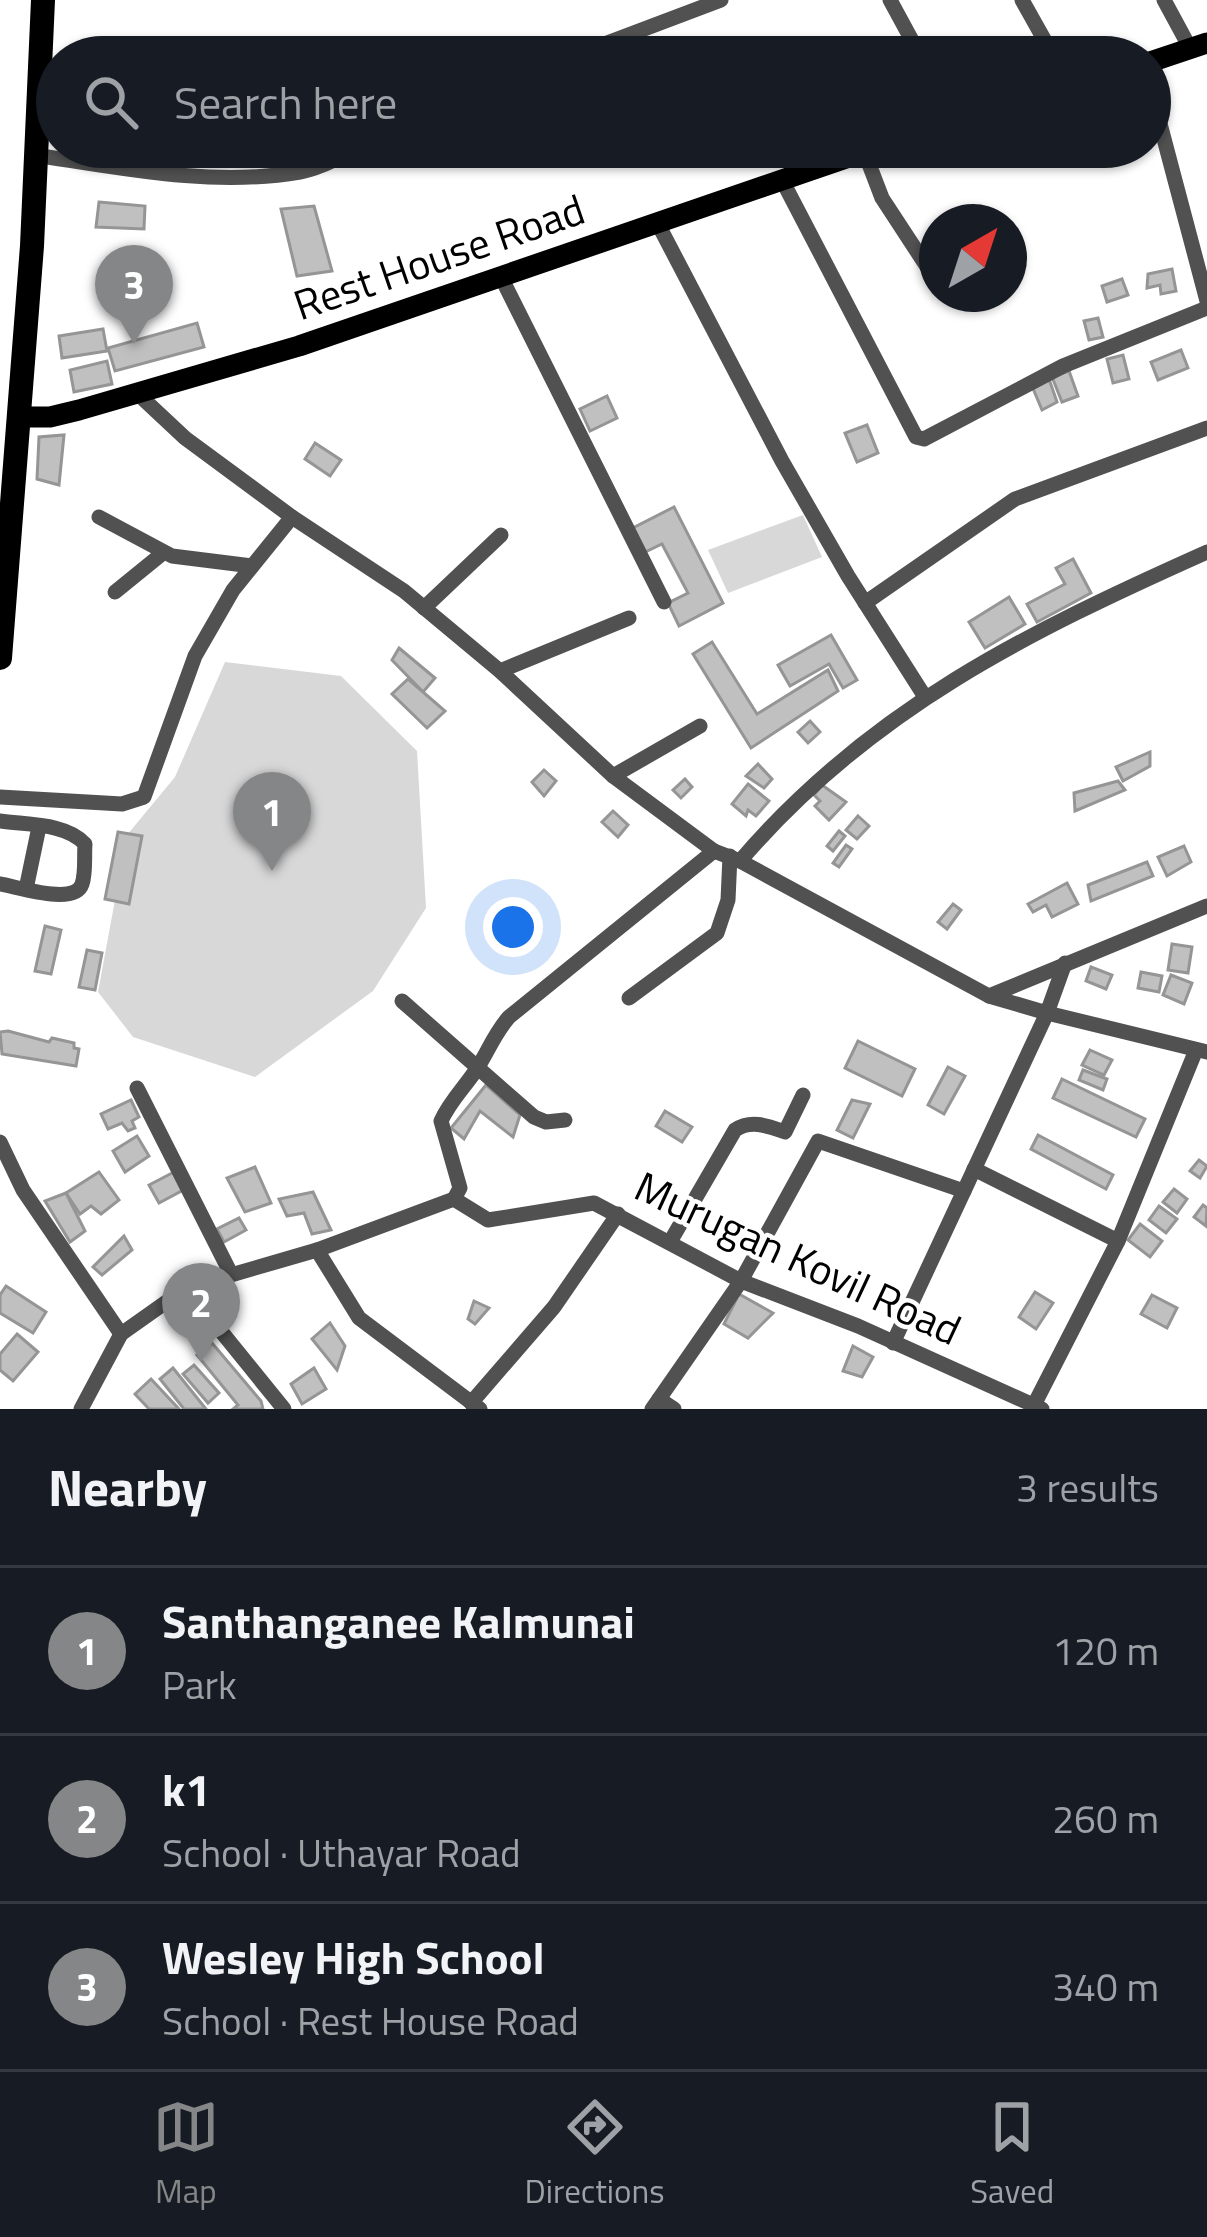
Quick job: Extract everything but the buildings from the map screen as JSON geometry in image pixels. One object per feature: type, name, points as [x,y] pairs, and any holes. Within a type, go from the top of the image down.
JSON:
[{"type":"highway","points":[[41,36],[43,0]]},
{"type":"highway","points":[[0,658],[36,135]]},
{"type":"main road","name":"Rest House Road","points":[[14,410],[50,417],[299,346],[816,168]]},
{"type":"street","points":[[626,36],[721,0]]},
{"type":"street","points":[[890,0],[910,36]]},
{"type":"street","points":[[1022,0],[1042,36]]},
{"type":"street","points":[[1164,0],[1198,45]]},
{"type":"street","points":[[782,180],[916,437],[924,439],[1063,366],[1207,304],[1171,166]]},
{"type":"street","points":[[119,168],[221,176],[312,168]]},
{"type":"street","points":[[875,168],[882,198],[919,255]]},
{"type":"street","points":[[658,224],[782,461],[925,697]]},
{"type":"street","points":[[501,277],[664,602]]},
{"type":"street","points":[[137,394],[185,438],[424,608],[613,776],[728,856],[988,996],[1202,1051],[1038,1407]]},
{"type":"street","points":[[865,603],[1015,499],[1207,428]]},
{"type":"street","points":[[99,517],[163,553],[252,566]]},
{"type":"street","points":[[0,797],[122,804],[144,797],[195,656],[233,590],[292,517]]},
{"type":"street","points":[[424,608],[501,535]]},
{"type":"street","points":[[81,1409],[122,1334],[186,1288],[317,1250],[454,1199],[460,1188],[441,1121],[508,1017],[728,856],[925,697],[1019,639],[1207,552]]},
{"type":"street","points":[[115,592],[163,553]]},
{"type":"street","points":[[500,671],[628,618]]},
{"type":"street","points":[[613,776],[700,727]]},
{"type":"street","points":[[0,821],[76,835],[85,844],[82,884],[76,893],[65,896],[0,884]]},
{"type":"street","points":[[26,889],[39,827]]},
{"type":"street","points":[[629,998],[717,933],[728,900],[728,856]]},
{"type":"street","points":[[988,996],[1207,906]]},
{"type":"street","points":[[892,1343],[1047,1013],[1065,963]]},
{"type":"street","points":[[402,1001],[534,1118],[565,1120]]},
{"type":"street","points":[[137,1088],[231,1274]]},
{"type":"street","points":[[670,1242],[735,1130],[758,1124],[785,1132],[803,1095]]},
{"type":"street","points":[[662,1406],[741,1281],[818,1141],[964,1191]]},
{"type":"street","points":[[0,1142],[23,1190],[122,1334]]},
{"type":"street","points":[[974,1169],[1118,1241]]},
{"type":"street","name":"Murugan Kovil Road","points":[[454,1199],[488,1220],[594,1203],[741,1281],[858,1325],[1038,1407]]},
{"type":"street","points":[[317,1250],[359,1318],[476,1406],[554,1307],[618,1214]]},
{"type":"street","points":[[186,1288],[284,1409]]},
{"type":"shaded area","points":[[803,515],[822,557],[728,593],[708,550]]},
{"type":"shaded area","points":[[225,662],[341,676],[417,751],[426,908],[373,991],[255,1077],[133,1037],[98,992],[127,835],[175,777]]},
{"type":"place","name":"Wesley High School","points":[[134,344]]},
{"type":"place","name":"Santhanganee Kalmunai","points":[[272,871]]},
{"type":"place","name":"k1","points":[[201,1362]]}]
